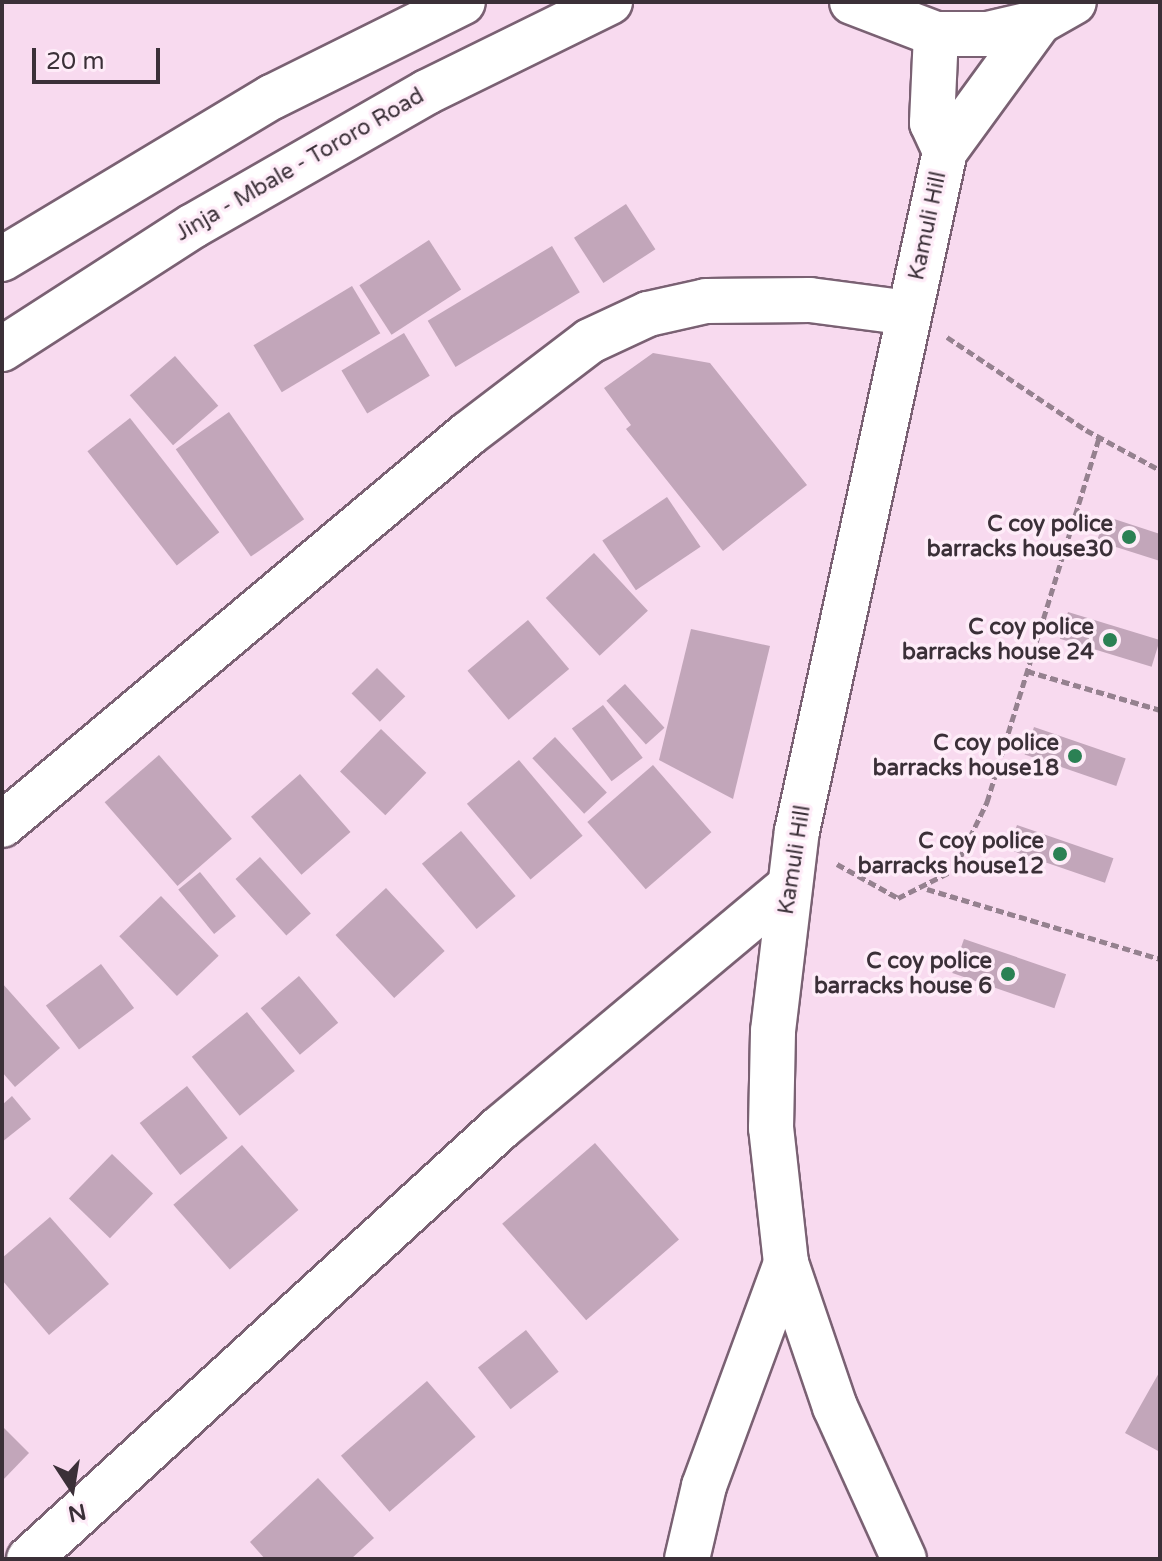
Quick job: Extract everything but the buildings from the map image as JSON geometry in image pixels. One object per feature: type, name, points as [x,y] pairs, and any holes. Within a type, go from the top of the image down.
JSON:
[{"type":"main road","points":[[2,259],[272,97],[463,2]]},
{"type":"main road","name":"Jinja - Mbale - Tororo Road","points":[[2,349],[303,162],[610,2]]},
{"type":"main road","points":[[852,2],[936,34],[988,34],[1057,12]]},
{"type":"main road","name":"Kamuli Hill","points":[[904,1559],[840,1421],[786,1263],[771,1128],[789,886],[797,831],[945,151],[1057,12]]},
{"type":"main road","name":"Kamuli Hill","points":[[936,34],[932,123],[945,151]]},
{"type":"main road","points":[[2,825],[468,434],[590,341],[648,314],[706,301],[810,300],[909,313]]},
{"type":"main road","points":[[29,1559],[500,1128],[789,886]]},
{"type":"main road","points":[[687,1559],[704,1486],[786,1263]]},
{"type":"path","points":[[909,313],[1099,438],[1160,470]]},
{"type":"path","points":[[797,831],[858,881],[898,898],[926,889],[954,870],[987,802],[1099,438]]},
{"type":"path","points":[[1027,671],[1160,710]]},
{"type":"path","points":[[926,889],[1160,959]]},
{"type":"place","name":"C coy police barracks house30","points":[[1129,537]]},
{"type":"place","name":"C coy police barracks house 24","points":[[1110,640]]},
{"type":"place","name":"C coy police barracks house18","points":[[1075,756]]},
{"type":"place","name":"C coy police barracks house12","points":[[1060,854]]},
{"type":"place","name":"C coy police barracks house 6","points":[[1008,974]]}]
